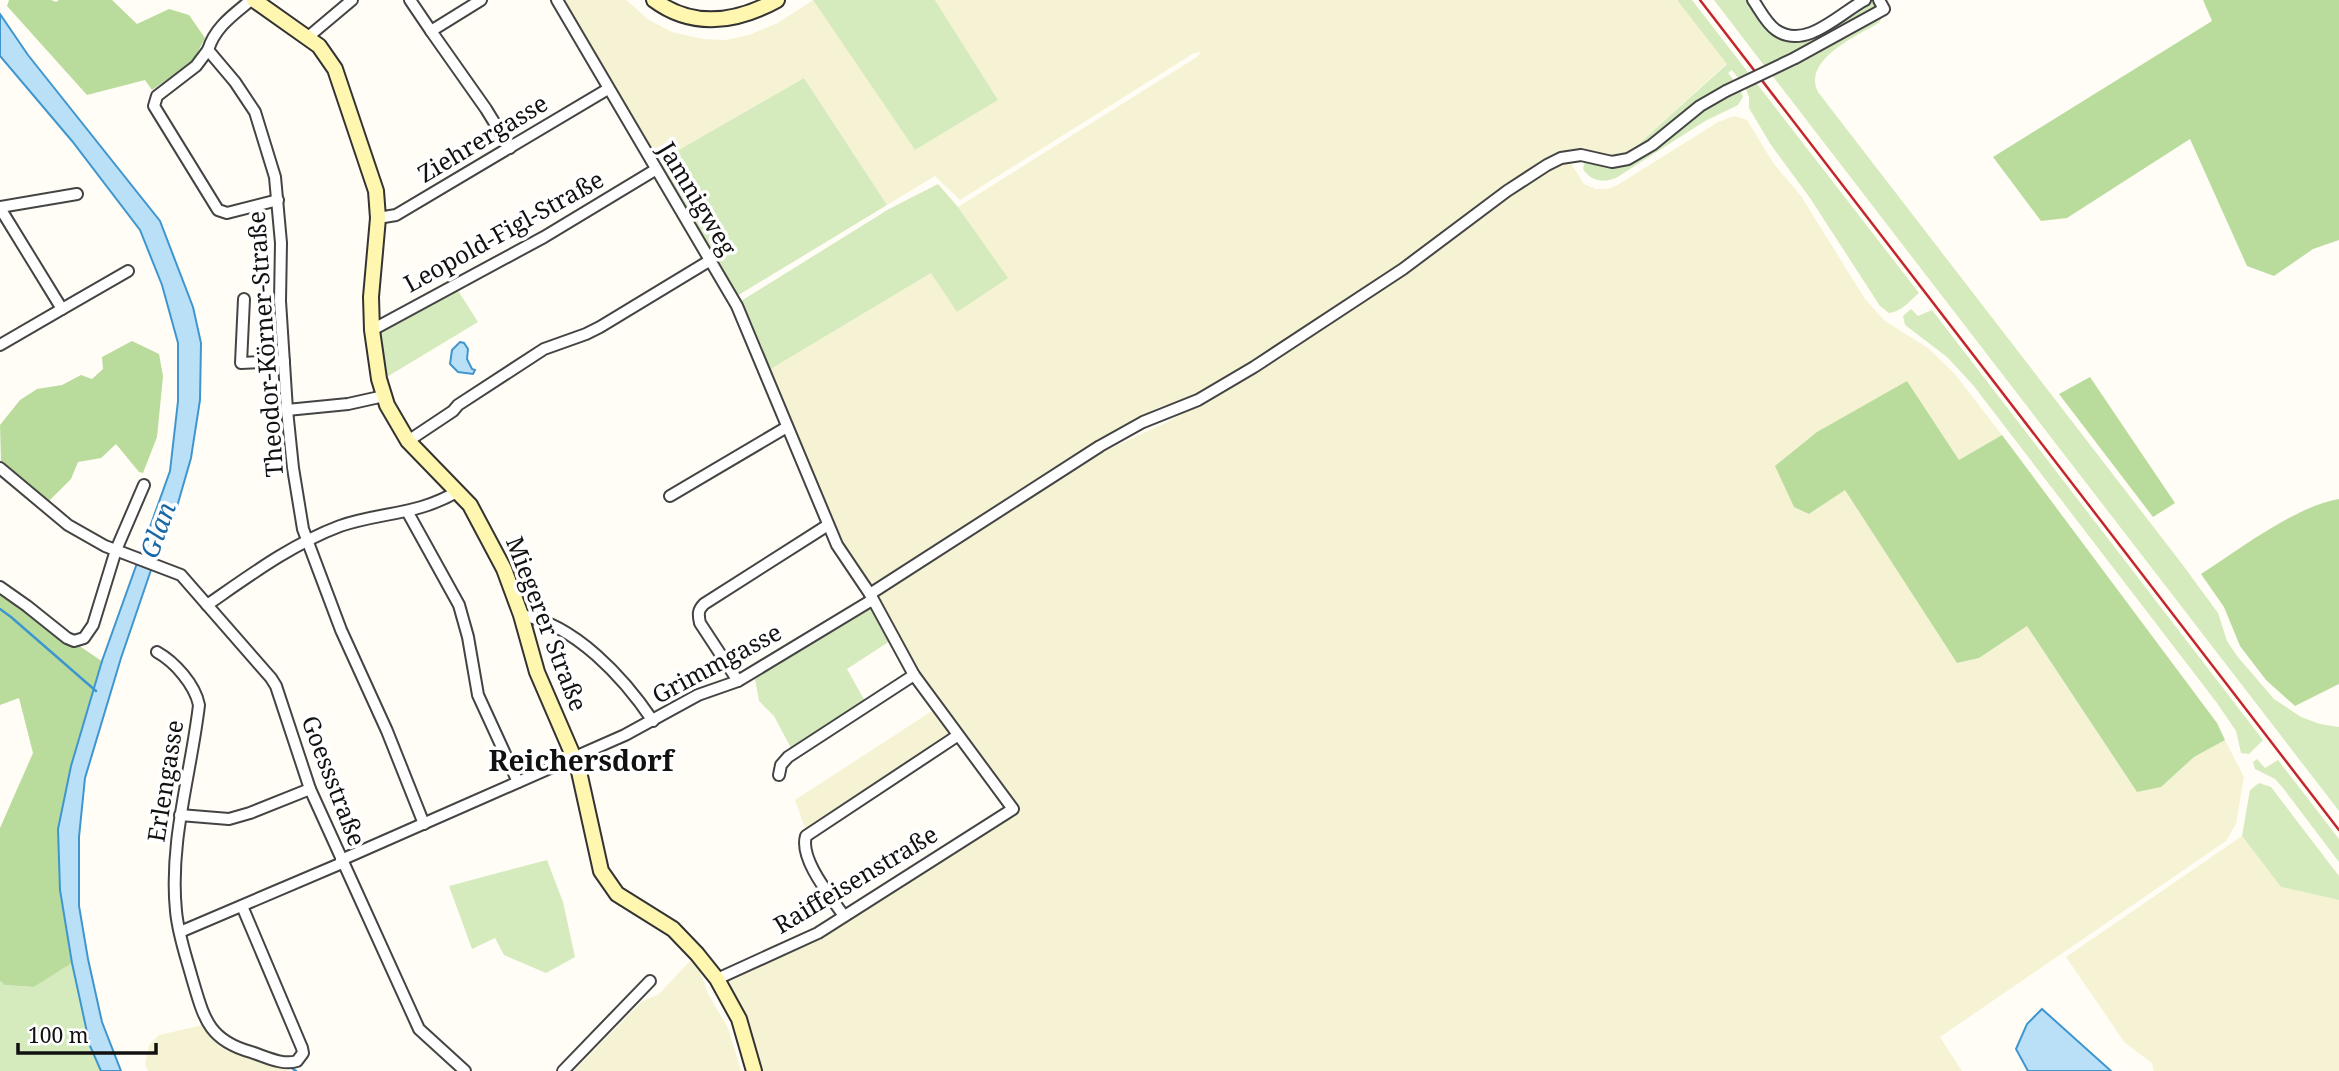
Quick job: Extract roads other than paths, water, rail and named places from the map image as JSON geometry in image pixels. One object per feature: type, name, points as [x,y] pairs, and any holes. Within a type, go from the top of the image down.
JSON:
[{"type":"main road","name":"Miegerer Straße","points":[[252,0],[309,37],[335,69],[376,191],[378,218],[371,297],[372,330],[384,396],[408,442],[458,491],[490,540],[510,584],[537,672],[575,756],[598,861],[605,880],[617,894],[680,934],[717,979],[739,1019],[754,1071]]},
{"type":"main road","points":[[654,0],[673,12],[690,18],[721,20],[760,10],[777,0]]},
{"type":"street","points":[[252,0],[220,26],[196,66],[157,96],[154,106],[218,210],[227,213],[278,200]]},
{"type":"street","points":[[309,37],[352,0]]},
{"type":"street","points":[[410,0],[510,148]]},
{"type":"street","points":[[431,31],[481,0]]},
{"type":"street","name":"Jamnigweg","points":[[557,0],[737,306],[837,545],[871,597],[914,675],[1013,809]]},
{"type":"street","points":[[1753,0],[1775,29],[1791,36],[1803,35],[1821,28],[1865,0]]},
{"type":"street","name":"Grimmgasse","points":[[180,932],[653,722],[698,695],[738,681],[1108,442],[1143,422],[1198,400],[1254,367],[1403,269],[1489,204],[1547,165],[1561,158],[1581,155],[1612,162],[1628,159],[1651,145],[1707,102],[1795,58],[1882,5]]},
{"type":"street","name":"Theodor-Körner-Straße","points":[[208,50],[235,82],[255,112],[275,177],[281,243],[280,301],[287,410],[303,529],[346,641],[387,731],[424,824]]},
{"type":"street","name":"Ziehrergasse","points":[[378,218],[396,215],[608,89]]},
{"type":"street","name":"Leopold-Figl-Straße","points":[[372,330],[544,237],[655,170]]},
{"type":"street","points":[[62,309],[0,207],[77,194]]},
{"type":"street","points":[[408,442],[458,405],[544,349],[600,327],[709,261]]},
{"type":"street","points":[[0,345],[128,271]]},
{"type":"street","points":[[244,299],[241,363],[284,361]]},
{"type":"street","points":[[287,410],[348,404],[384,396]]},
{"type":"street","points":[[670,496],[787,427]]},
{"type":"street","name":"Goessstraße","points":[[0,468],[60,520],[92,539],[171,570],[185,579],[274,682],[310,789],[419,1029],[465,1071]]},
{"type":"street","points":[[0,587],[67,638],[74,641],[88,634],[116,550],[144,485]]},
{"type":"street","points":[[207,605],[307,541],[344,525],[430,506],[458,491]]},
{"type":"street","points":[[407,511],[460,605],[478,695],[518,782]]},
{"type":"street","points":[[738,681],[700,623],[699,609],[790,547],[828,525]]},
{"type":"street","points":[[521,615],[558,628],[579,642],[627,685],[653,722]]},
{"type":"street","name":"Erlengasse","points":[[157,652],[171,662],[187,681],[199,705],[180,815],[175,877],[180,932],[205,1016],[220,1039],[234,1047],[285,1062],[297,1061],[303,1053],[302,1048],[242,906]]},
{"type":"street","points":[[779,775],[780,765],[788,757],[914,675]]},
{"type":"street","points":[[844,916],[812,868],[804,845],[806,836],[957,736]]},
{"type":"street","points":[[180,815],[229,819],[310,789]]},
{"type":"street","name":"Raiffeisenstraße","points":[[717,979],[808,938],[1013,809]]},
{"type":"street","points":[[563,1071],[650,981]]},
{"type":"water","name":"Glan","points":[[0,14],[28,55],[160,221],[193,307],[201,343],[200,400],[191,458],[176,510],[151,570],[121,658],[85,778],[79,837],[79,906],[102,1022],[121,1071],[101,1071],[90,1046],[60,890],[58,829],[71,766],[102,661],[170,471],[178,401],[178,343],[162,285],[140,230],[72,141],[0,56]]},
{"type":"water","points":[[460,342],[468,349],[467,359],[475,370],[473,374],[458,372],[450,364],[452,350]]},
{"type":"water","points":[[2042,1009],[2111,1071],[2028,1071],[2016,1049],[2027,1024]]},
{"type":"waterway","points":[[0,609],[96,691]]},
{"type":"waterway","points":[[289,1066],[296,1071]]},
{"type":"railway","points":[[1700,0],[2339,830]]},
{"type":"district","name":"Reichersdorf","points":[[581,761]]}]
